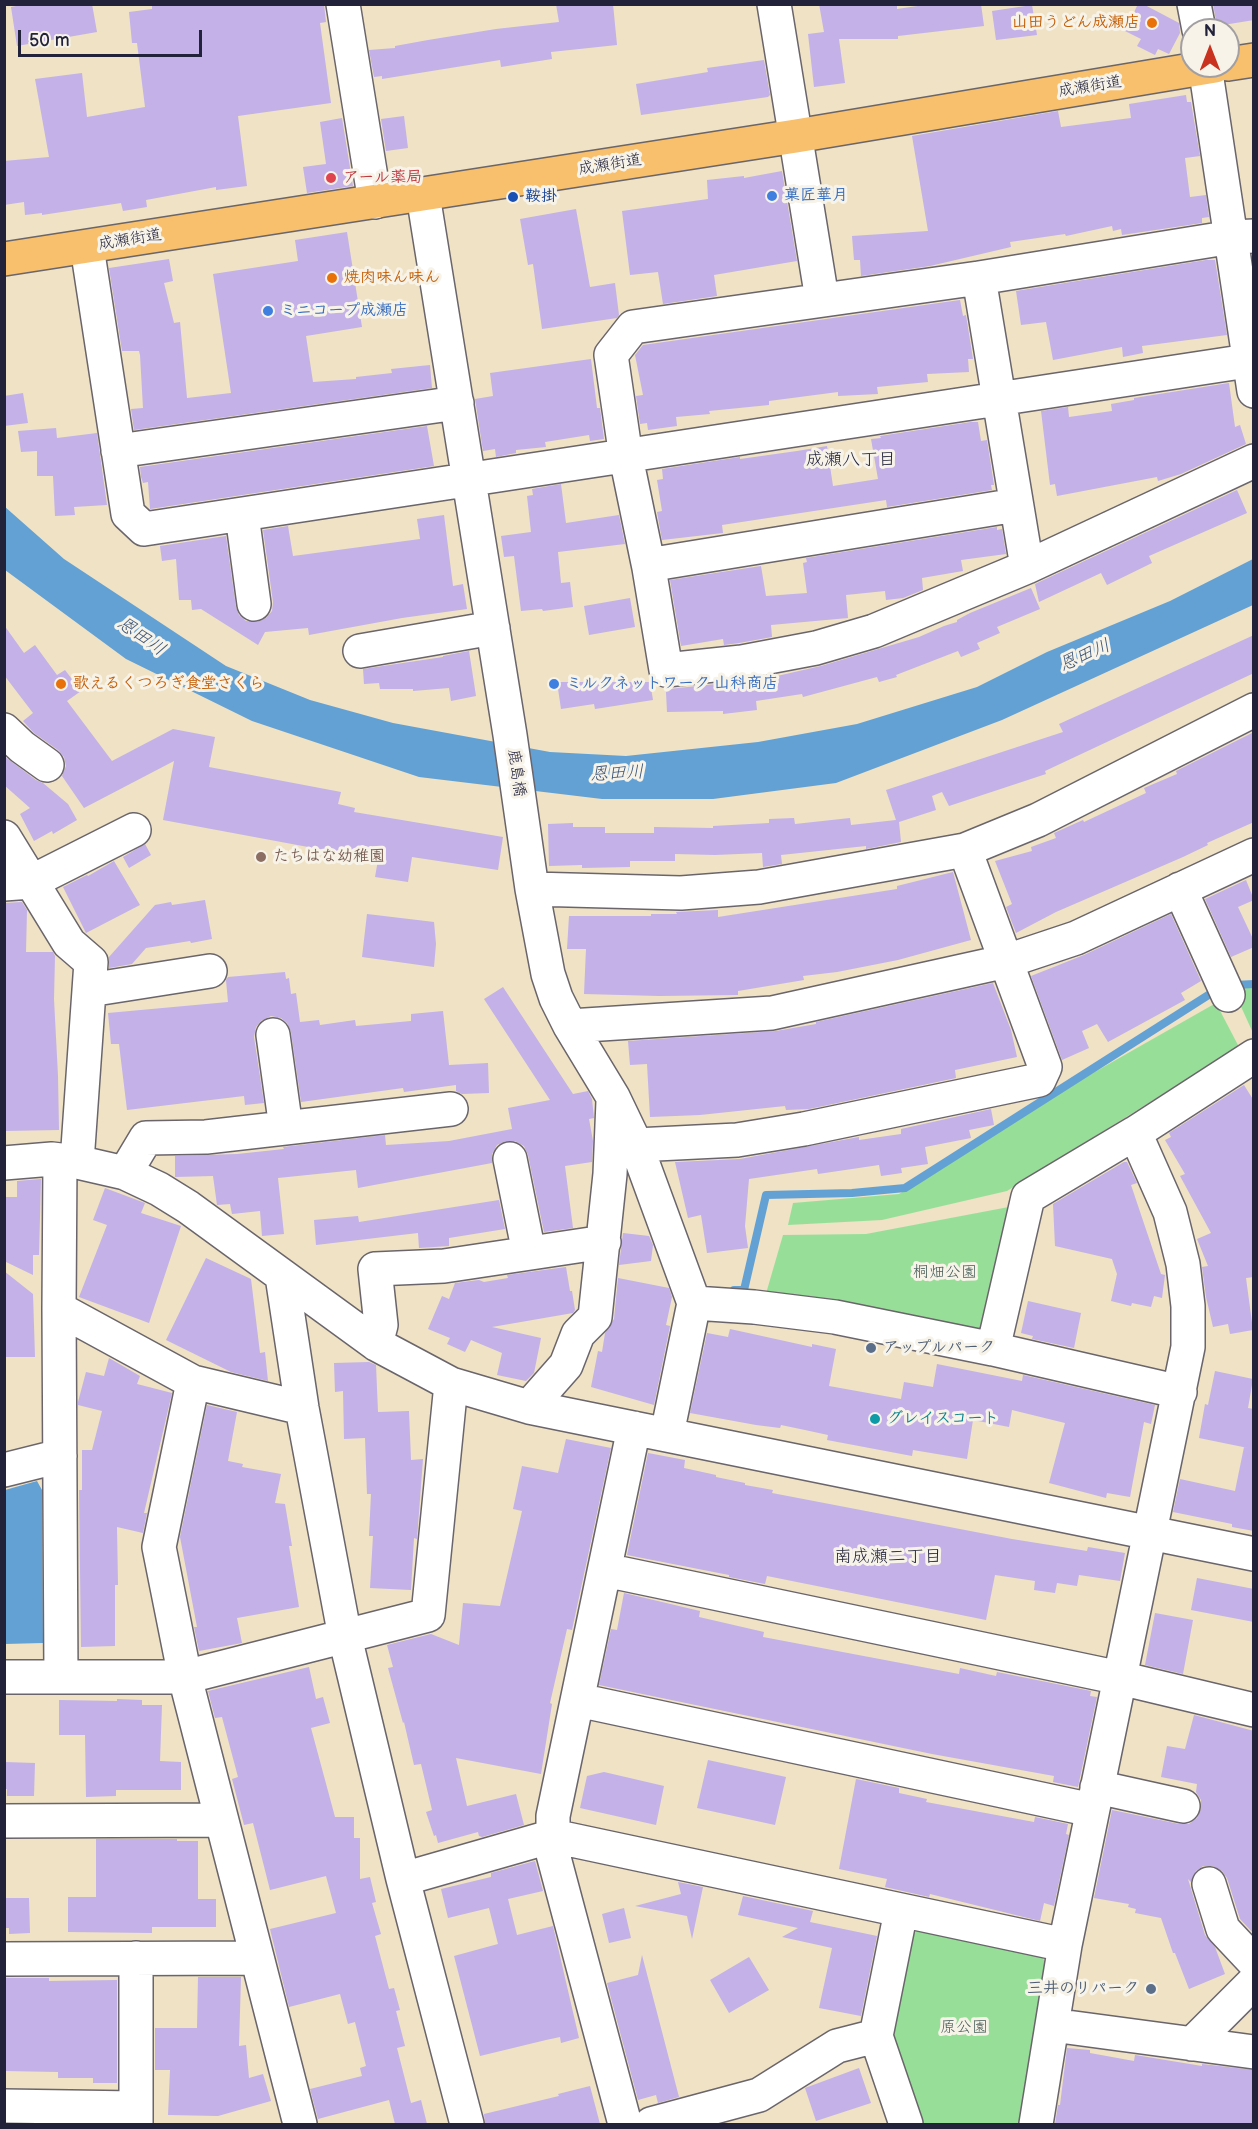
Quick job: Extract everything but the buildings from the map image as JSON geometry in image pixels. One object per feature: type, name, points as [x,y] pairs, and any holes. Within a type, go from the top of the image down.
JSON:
[{"type":"main road","name":"成瀬街道","points":[[4,259],[795,136],[1180,72]]},
{"type":"street","points":[[342,4],[375,202]]},
{"type":"street","points":[[774,4],[822,299]]},
{"type":"street","points":[[87,247],[128,514],[144,529],[626,457],[999,398],[1252,370],[1243,236],[1216,78]]},
{"type":"street","name":"鹿島橋","points":[[423,195],[510,735],[532,889],[548,974],[556,998],[570,1026],[613,1097],[636,1146],[693,1303]]},
{"type":"street","points":[[1243,236],[979,278],[633,327],[611,355],[626,457],[649,568],[666,670],[742,662],[816,648],[874,631],[1027,567],[1254,461]]},
{"type":"street","points":[[979,278],[1027,567]]},
{"type":"street","points":[[118,451],[457,402]]},
{"type":"street","points":[[649,568],[654,564],[1016,505]]},
{"type":"street","points":[[242,515],[254,604]]},
{"type":"street","points":[[360,651],[493,628]]},
{"type":"street","points":[[532,889],[681,893],[759,887],[965,849],[1038,820],[1254,710]]},
{"type":"street","points":[[4,730],[21,747],[47,765]]},
{"type":"street","points":[[18,883],[134,830]]},
{"type":"street","points":[[4,837],[18,883],[69,943],[91,962],[69,1161],[59,1309],[62,1677]]},
{"type":"street","points":[[636,1146],[737,1140],[1039,1080],[1045,1067],[965,849]]},
{"type":"street","points":[[570,1026],[772,1013],[1007,961],[1076,938],[1254,855]]},
{"type":"street","points":[[1180,889],[1228,995]]},
{"type":"street","points":[[89,990],[192,965]]},
{"type":"street","points":[[273,1035],[286,1128]]},
{"type":"street","points":[[993,1349],[1028,1197],[1135,1133],[1254,1056]]},
{"type":"street","points":[[530,1407],[566,1365],[578,1334],[595,1317],[610,1174],[613,1097]]},
{"type":"street","points":[[124,1173],[146,1138],[206,1137],[451,1109]]},
{"type":"street","points":[[1036,2124],[1065,1945],[1188,1347],[1188,1306],[1183,1264],[1170,1212],[1135,1133]]},
{"type":"street","points":[[510,1159],[529,1253]]},
{"type":"street","points":[[4,1163],[30,1160],[69,1161],[124,1173],[159,1189],[188,1207],[376,1344],[451,1384],[530,1407],[1254,1554]]},
{"type":"street","points":[[376,1344],[381,1325],[375,1269],[444,1266],[604,1242]]},
{"type":"street","points":[[282,1276],[302,1408],[345,1637],[403,1879],[467,2124]]},
{"type":"street","points":[[667,1434],[693,1303],[754,1307],[835,1317],[993,1349],[1180,1392]]},
{"type":"street","points":[[59,1309],[193,1382],[302,1408]]},
{"type":"street","points":[[193,1382],[159,1547],[185,1677],[300,2124]]},
{"type":"street","points":[[4,1677],[185,1677],[428,1615],[451,1384]]},
{"type":"street","points":[[625,2124],[553,1854],[553,1816],[634,1428]]},
{"type":"street","points":[[4,1470],[60,1456]]},
{"type":"street","points":[[605,1570],[1120,1678],[1254,1710]]},
{"type":"street","points":[[578,1700],[1095,1798],[1183,1806]]},
{"type":"street","points":[[4,1821],[221,1820]]},
{"type":"street","points":[[403,1879],[553,1836],[1065,1945]]},
{"type":"street","points":[[1209,1884],[1223,1929],[1254,1962]]},
{"type":"street","points":[[901,1911],[876,2036],[906,2124]]},
{"type":"street","points":[[4,2106],[136,2116],[136,1958]]},
{"type":"street","points":[[4,1959],[256,1958]]},
{"type":"street","points":[[1192,2044],[1254,1982]]},
{"type":"street","points":[[1053,2025],[1254,2052]]},
{"type":"street","points":[[651,2124],[759,2095],[837,2046],[876,2036]]},
{"type":"green space","points":[[1253,981],[1253,1033],[1233,989]]},
{"type":"green space","points":[[1216,1003],[1239,1047],[1007,1191],[882,1220],[788,1225],[793,1203],[899,1194],[1049,1098]]},
{"type":"green space","name":"桐畑公園","points":[[1014,1206],[987,1335],[765,1297],[783,1235],[866,1234]]},
{"type":"green space","name":"原公園","points":[[925,1925],[1037,1948],[1048,1967],[1024,2124],[918,2124],[888,2032],[908,1938]]},
{"type":"water","name":"恩田川","points":[[4,506],[64,559],[226,666],[310,700],[393,723],[550,752],[626,756],[758,742],[857,724],[977,687],[1047,652],[1170,601],[1253,559],[1253,605],[1002,720],[836,783],[713,799],[602,799],[419,777],[252,721],[126,659],[5,570]]},
{"type":"water","points":[[37,1481],[42,1490],[43,1643],[5,1644],[5,1490]]},
{"type":"waterway","points":[[1235,985],[1254,984]]},
{"type":"waterway","points":[[734,1290],[744,1290],[766,1195],[852,1193],[905,1188],[1210,994]]},
{"type":"place","name":"山田うどん成瀬店","points":[[1152,23]]},
{"type":"place","name":"アール薬局","points":[[331,178]]},
{"type":"place","name":"菓匠華月","points":[[772,196]]},
{"type":"place","name":"鞍掛","points":[[513,197]]},
{"type":"place","name":"焼肉味ん味ん","points":[[332,278]]},
{"type":"place","name":"ミニコープ成瀬店","points":[[268,311]]},
{"type":"place","name":"歌えるくつろぎ食堂さくら","points":[[61,684]]},
{"type":"place","name":"ミルクネットワーク 山科商店","points":[[554,684]]},
{"type":"place","name":"たちはな幼稚園","points":[[261,857]]},
{"type":"place","name":"アップルパーク","points":[[871,1348]]},
{"type":"place","name":"グレイスコート","points":[[875,1419]]},
{"type":"place","name":"三井のリパーク","points":[[1151,1989]]},
{"type":"district","name":"成瀬八丁目","points":[[851,460]]},
{"type":"district","name":"南成瀬二丁目","points":[[888,1557]]}]
